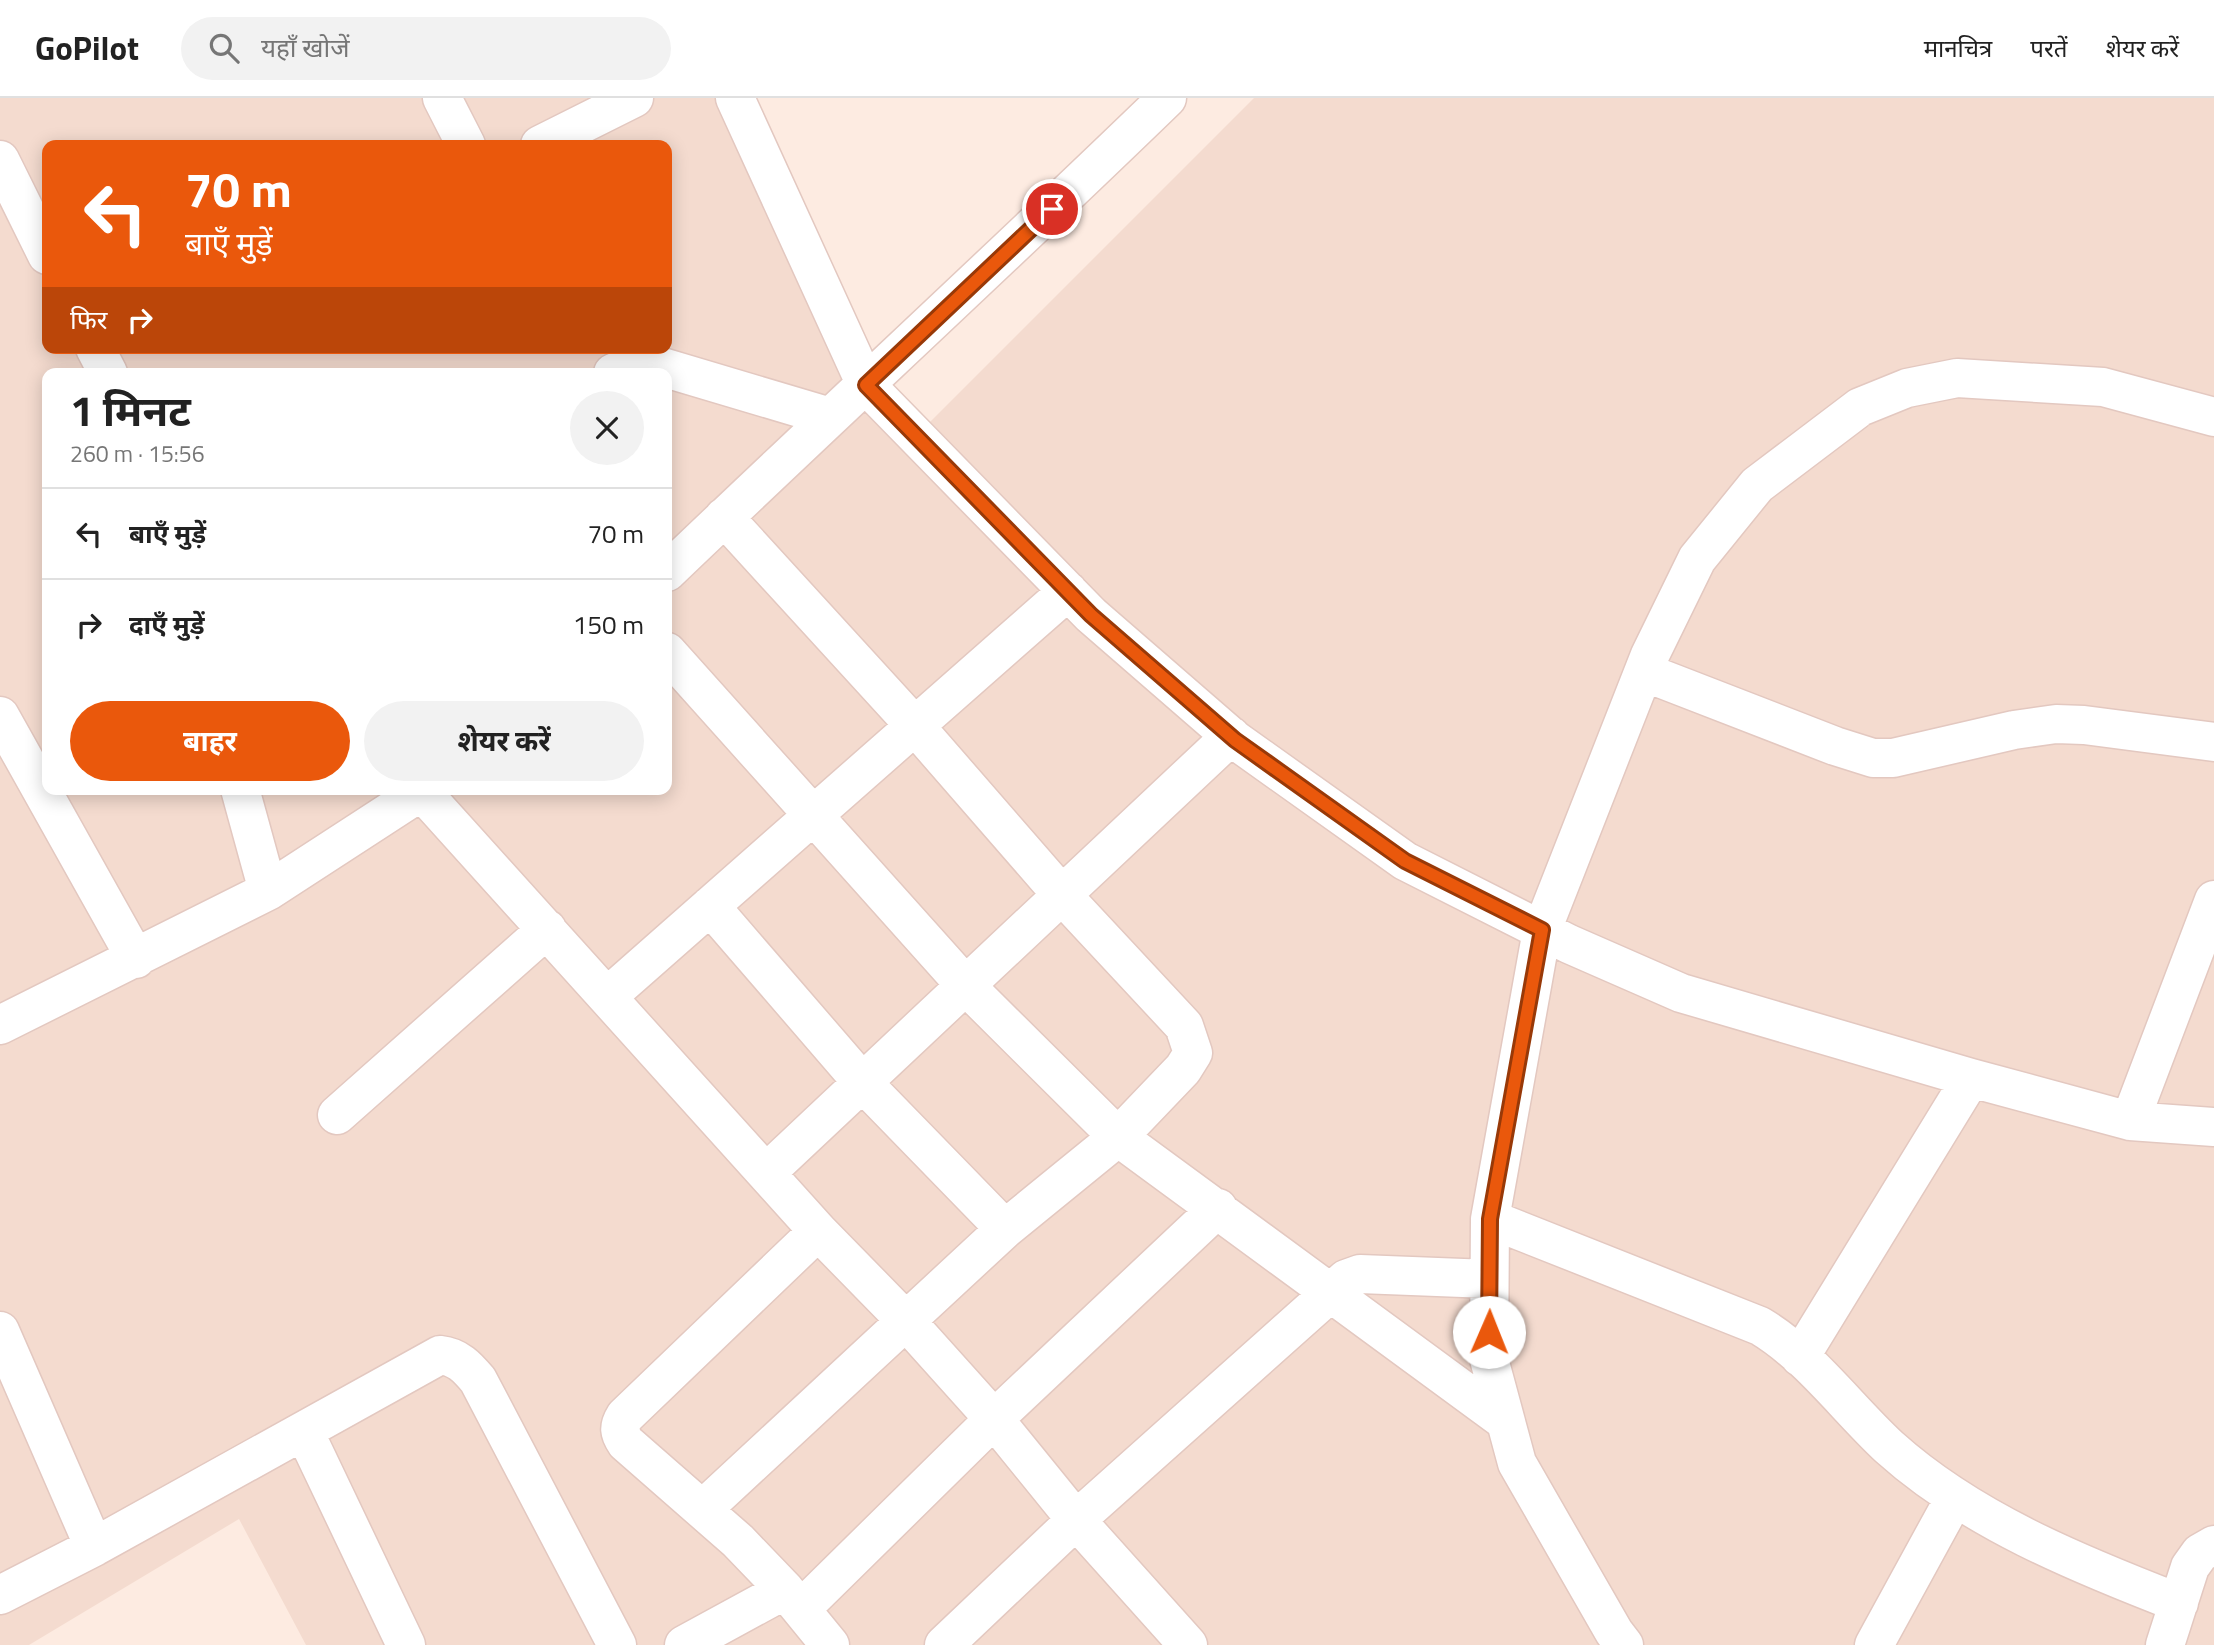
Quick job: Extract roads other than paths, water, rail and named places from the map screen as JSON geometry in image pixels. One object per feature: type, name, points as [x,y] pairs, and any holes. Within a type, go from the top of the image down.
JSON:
[{"type":"street","points":[[442,98],[463,140]]},
{"type":"street","points":[[550,140],[634,98]]},
{"type":"street","points":[[735,98],[866,385],[1091,615],[1231,736],[1405,861],[1542,930],[1681,993],[2130,1122],[2214,1127]]},
{"type":"street","points":[[672,567],[1167,98]]},
{"type":"street","points":[[0,160],[42,245]]},
{"type":"street","points":[[624,368],[636,363],[665,368]]},
{"type":"street","points":[[672,370],[830,417]]},
{"type":"street","points":[[1624,1645],[1517,1463],[1489,1359],[1490,1219],[1542,930],[1644,672],[1697,559],[1757,485],[1860,407],[1906,388],[1957,379],[2103,387],[2214,417]]},
{"type":"street","points":[[703,1509],[1005,1229],[1118,1137],[1190,1061],[1193,1046],[1184,1026],[1062,895],[915,726],[724,517]]},
{"type":"street","points":[[608,996],[1068,591]]},
{"type":"street","points":[[672,658],[966,986],[1118,1137],[1506,1422]]},
{"type":"street","points":[[1644,672],[1835,746],[1873,758],[1893,758],[2014,730],[2056,724],[2084,725],[2214,742]]},
{"type":"street","points":[[0,716],[42,791]]},
{"type":"street","points":[[766,1172],[1231,736]]},
{"type":"street","points":[[44,795],[136,959]]},
{"type":"street","points":[[242,795],[268,891]]},
{"type":"street","points":[[0,1026],[268,891],[417,795]]},
{"type":"street","points":[[427,795],[818,1230],[994,1419],[1076,1520],[1188,1645]]},
{"type":"street","points":[[2130,1122],[2214,900]]},
{"type":"street","points":[[710,906],[862,1082],[1005,1229]]},
{"type":"street","points":[[337,1115],[547,929]]},
{"type":"street","points":[[1800,1357],[1970,1078]]},
{"type":"street","points":[[684,1645],[793,1600],[994,1419],[1217,1208]]},
{"type":"street","points":[[1490,1219],[1760,1326],[1800,1357],[1890,1448],[1955,1497],[2060,1556],[2179,1603]]},
{"type":"street","points":[[818,1230],[625,1416],[619,1425],[620,1434],[626,1443],[738,1541],[793,1600],[830,1645]]},
{"type":"street","points":[[944,1645],[1076,1520],[1346,1279],[1360,1274],[1489,1279]]},
{"type":"street","points":[[0,1331],[94,1547]]},
{"type":"street","points":[[0,1595],[94,1547],[440,1355],[449,1356],[464,1364],[478,1380],[617,1645]]},
{"type":"street","points":[[303,1431],[406,1645]]},
{"type":"street","points":[[1874,1645],[1955,1497]]},
{"type":"street","points":[[2165,1645],[2190,1567],[2200,1553],[2214,1545]]}]
